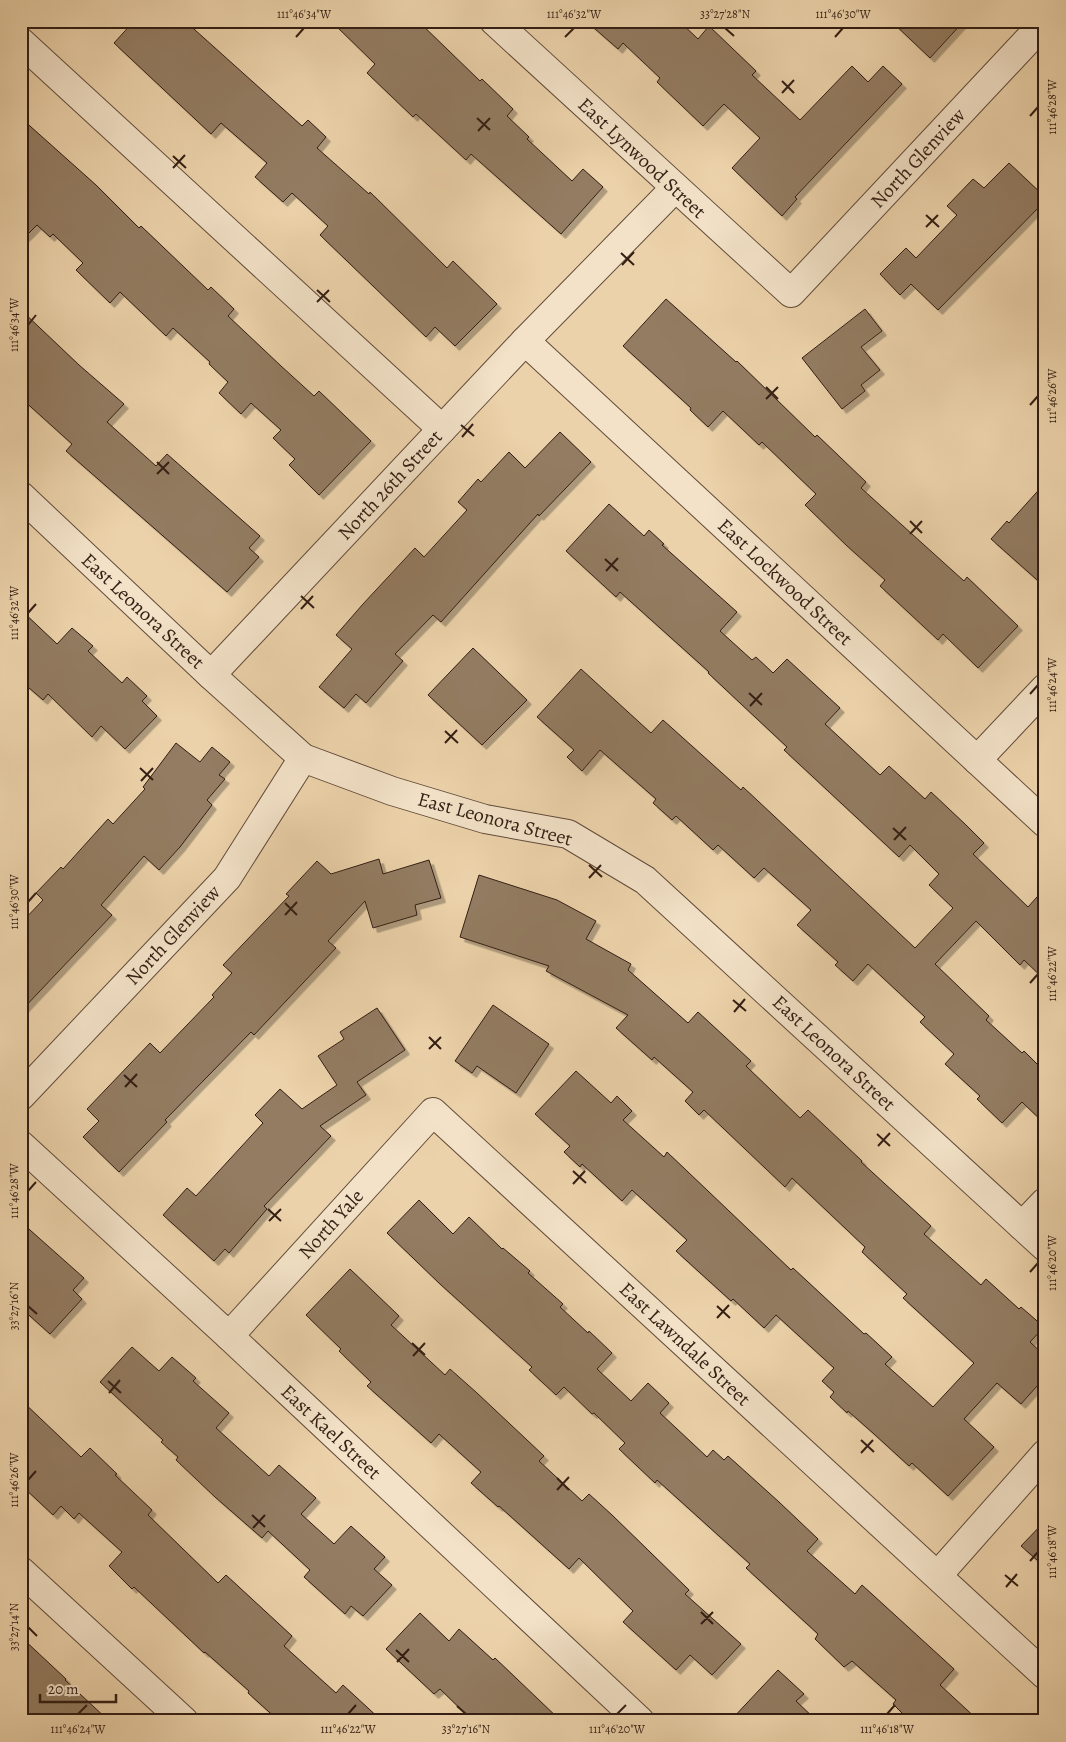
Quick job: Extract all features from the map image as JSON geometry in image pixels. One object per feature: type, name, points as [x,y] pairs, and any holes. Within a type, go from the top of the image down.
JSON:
[{"type":"street","name":"East Lynwood Street","points":[[494,21],[791,293]]},
{"type":"street","name":"North Glenview","points":[[791,293],[1045,22]]},
{"type":"street","points":[[21,42],[442,429]]},
{"type":"street","name":"North 26th Street","points":[[211,675],[525,341],[675,188]]},
{"type":"street","name":"East Lockwood Street","points":[[525,341],[1045,823]]},
{"type":"street","name":"East Leonora Street","points":[[21,496],[211,675],[303,758],[392,791],[485,819],[568,834],[645,880],[1045,1247]]},
{"type":"street","points":[[977,760],[1045,688]]},
{"type":"street","name":"North Glenview","points":[[21,1096],[227,878],[303,758]]},
{"type":"street","name":"North Yale","points":[[229,1336],[433,1112]]},
{"type":"street","name":"East Lawndale Street","points":[[433,1112],[1045,1675]]},
{"type":"street","name":"East Kael Street","points":[[21,1145],[229,1336],[640,1721]]},
{"type":"street","points":[[1022,1226],[1045,1202]]},
{"type":"street","points":[[938,1575],[1045,1454]]},
{"type":"street","points":[[21,1571],[184,1721]]},
{"type":"building","points":[[134,21],[185,21],[302,126],[308,120],[326,137],[317,148],[369,194],[370,192],[447,268],[453,261],[497,304],[455,346],[435,327],[426,337],[320,235],[328,226],[292,193],[283,202],[255,177],[267,163],[221,123],[211,134],[114,43]]},
{"type":"building","points":[[331,21],[418,21],[480,81],[482,79],[513,109],[507,116],[529,137],[527,139],[572,181],[583,169],[603,187],[561,234],[471,154],[466,160],[416,114],[413,117],[367,73],[375,64]]},
{"type":"building","points":[[586,21],[679,21],[698,39],[709,26],[756,71],[752,75],[800,120],[852,66],[868,82],[883,66],[902,84],[795,197],[797,199],[782,216],[732,168],[760,138],[724,104],[703,126],[657,82],[660,78],[623,43],[618,49]]},
{"type":"building","points":[[891,21],[964,21],[930,58]]},
{"type":"building","points":[[21,118],[96,185],[139,228],[141,226],[208,290],[211,287],[234,309],[228,316],[281,366],[314,396],[319,391],[371,441],[319,495],[289,465],[295,459],[273,438],[281,430],[251,403],[241,414],[219,393],[228,382],[209,364],[210,362],[173,328],[166,336],[120,292],[110,303],[76,270],[83,263],[53,234],[50,237],[37,225],[21,241]]},
{"type":"building","points":[[1009,163],[1045,197],[1045,201],[938,310],[911,284],[900,295],[880,274],[906,248],[916,258],[957,215],[947,206],[973,179],[984,188]]},
{"type":"building","points":[[666,299],[737,361],[815,437],[817,435],[866,482],[861,488],[964,581],[967,577],[1018,626],[978,668],[943,634],[938,640],[880,586],[885,580],[805,505],[816,494],[762,442],[759,445],[723,411],[708,427],[690,410],[691,408],[623,346]]},
{"type":"building","points":[[865,309],[882,331],[861,347],[880,370],[861,385],[865,391],[842,409],[802,358]]},
{"type":"building","points":[[21,310],[79,365],[124,404],[107,422],[156,466],[167,454],[260,536],[249,548],[259,557],[227,592],[66,451],[72,444],[21,398]]},
{"type":"building","points":[[560,432],[591,462],[539,516],[538,514],[441,622],[433,615],[395,654],[403,661],[366,703],[356,694],[344,708],[319,687],[352,649],[336,635],[415,548],[424,557],[467,510],[458,502],[478,479],[481,482],[509,452],[525,468]]},
{"type":"building","points":[[1045,483],[1045,587],[991,539],[1007,521],[1009,523]]},
{"type":"building","points":[[609,504],[644,536],[649,530],[664,544],[662,545],[737,612],[720,631],[752,660],[756,657],[773,673],[787,659],[840,708],[825,724],[880,775],[889,766],[925,799],[931,792],[966,825],[984,843],[973,854],[1028,907],[1045,888],[1045,980],[1024,960],[1020,965],[976,921],[935,964],[989,1016],[986,1020],[1022,1053],[1024,1051],[1045,1072],[1045,1124],[1022,1102],[1002,1123],[977,1099],[980,1096],[945,1064],[954,1054],[920,1022],[925,1017],[868,964],[853,981],[835,965],[838,962],[797,925],[811,910],[764,868],[754,878],[718,845],[713,850],[676,816],[672,820],[653,803],[656,799],[600,750],[582,771],[567,757],[574,750],[537,717],[581,669],[651,733],[663,720],[741,790],[743,787],[915,948],[953,908],[929,885],[939,874],[910,845],[899,857],[784,750],[787,747],[709,672],[620,592],[616,597],[566,551]]},
{"type":"building","points":[[21,610],[57,644],[72,628],[93,646],[88,651],[122,683],[127,677],[147,696],[142,701],[157,716],[125,749],[101,726],[92,737],[48,694],[43,700],[21,681]]},
{"type":"building","points":[[473,648],[527,700],[482,745],[428,695]]},
{"type":"building","points":[[176,743],[200,762],[212,747],[230,762],[219,775],[225,779],[207,800],[212,805],[180,847],[159,870],[144,856],[101,905],[112,915],[21,1011],[21,923],[43,900],[36,893],[61,867],[63,869],[108,819],[113,824],[145,789],[143,787]]},
{"type":"building","points":[[379,859],[383,874],[429,860],[441,898],[415,905],[417,915],[373,928],[365,901],[328,941],[336,948],[254,1035],[251,1032],[165,1120],[167,1122],[119,1172],[83,1137],[99,1121],[87,1109],[150,1043],[160,1053],[214,997],[212,995],[232,973],[223,965],[289,896],[286,894],[317,861],[331,874]]},
{"type":"building","points":[[479,875],[557,900],[596,921],[586,939],[631,964],[628,970],[688,1023],[698,1012],[751,1061],[746,1066],[800,1118],[808,1110],[931,1226],[924,1234],[981,1285],[986,1279],[1019,1309],[1021,1307],[1044,1327],[1030,1342],[1045,1356],[1045,1377],[1021,1404],[997,1383],[964,1419],[994,1447],[948,1496],[912,1463],[909,1466],[830,1397],[834,1392],[822,1381],[834,1368],[776,1315],[764,1328],[733,1299],[731,1301],[676,1251],[687,1240],[632,1190],[622,1201],[582,1164],[580,1167],[564,1152],[570,1146],[535,1114],[576,1071],[611,1103],[617,1096],[632,1111],[623,1120],[664,1157],[667,1152],[791,1270],[793,1268],[864,1334],[866,1333],[892,1357],[885,1364],[933,1407],[974,1363],[903,1298],[907,1294],[862,1252],[865,1247],[792,1178],[785,1187],[704,1110],[699,1115],[685,1101],[693,1092],[654,1057],[652,1060],[616,1028],[628,1015],[546,971],[549,966],[460,937]]},
{"type":"building","points":[[493,1005],[549,1044],[516,1093],[477,1066],[472,1073],[455,1061]]},
{"type":"building","points":[[377,1008],[405,1050],[357,1082],[366,1095],[320,1126],[331,1136],[264,1206],[267,1209],[229,1253],[225,1249],[214,1261],[163,1215],[187,1188],[196,1196],[263,1123],[255,1115],[280,1089],[302,1109],[337,1085],[318,1056],[344,1039],[340,1032]]},
{"type":"building","points":[[419,1200],[453,1234],[469,1217],[502,1249],[530,1271],[528,1273],[563,1304],[560,1307],[612,1353],[597,1369],[631,1401],[648,1383],[669,1403],[660,1413],[707,1457],[713,1450],[724,1460],[728,1456],[779,1502],[818,1539],[807,1551],[855,1594],[862,1585],[954,1669],[940,1685],[979,1721],[910,1721],[893,1704],[896,1700],[852,1661],[844,1667],[815,1639],[818,1634],[746,1568],[750,1564],[657,1480],[655,1483],[619,1449],[625,1443],[594,1413],[592,1414],[564,1387],[556,1395],[529,1370],[532,1367],[387,1233]]},
{"type":"building","points":[[21,1222],[84,1278],[73,1290],[82,1299],[50,1334],[21,1308]]},
{"type":"building","points":[[350,1269],[399,1316],[391,1325],[445,1375],[450,1369],[477,1393],[544,1456],[539,1461],[582,1501],[589,1494],[689,1590],[685,1594],[741,1644],[712,1675],[690,1655],[676,1670],[623,1622],[633,1611],[579,1558],[569,1569],[471,1483],[481,1472],[439,1434],[431,1443],[367,1386],[371,1382],[306,1315]]},
{"type":"building","points":[[132,1347],[159,1371],[172,1357],[196,1378],[193,1381],[229,1413],[216,1428],[269,1476],[279,1465],[316,1498],[301,1514],[334,1544],[351,1526],[385,1557],[374,1569],[392,1585],[363,1616],[351,1606],[345,1614],[304,1577],[310,1570],[268,1531],[262,1538],[215,1497],[176,1460],[178,1457],[161,1442],[163,1440],[100,1382]]},
{"type":"building","points":[[21,1400],[81,1457],[90,1448],[152,1510],[148,1515],[218,1583],[226,1575],[292,1636],[284,1646],[336,1693],[343,1685],[382,1721],[279,1721],[248,1693],[249,1691],[204,1653],[134,1587],[132,1589],[109,1566],[122,1552],[79,1513],[74,1519],[61,1506],[53,1515],[21,1485]]},
{"type":"building","points":[[1045,1521],[1045,1567],[1021,1546]]},
{"type":"building","points":[[420,1613],[449,1641],[459,1629],[493,1660],[495,1658],[561,1721],[473,1721],[440,1689],[434,1694],[386,1649]]},
{"type":"building","points":[[21,1637],[65,1680],[109,1721],[21,1721]]},
{"type":"building","points":[[778,1670],[804,1694],[796,1701],[817,1721],[730,1721]]}]
